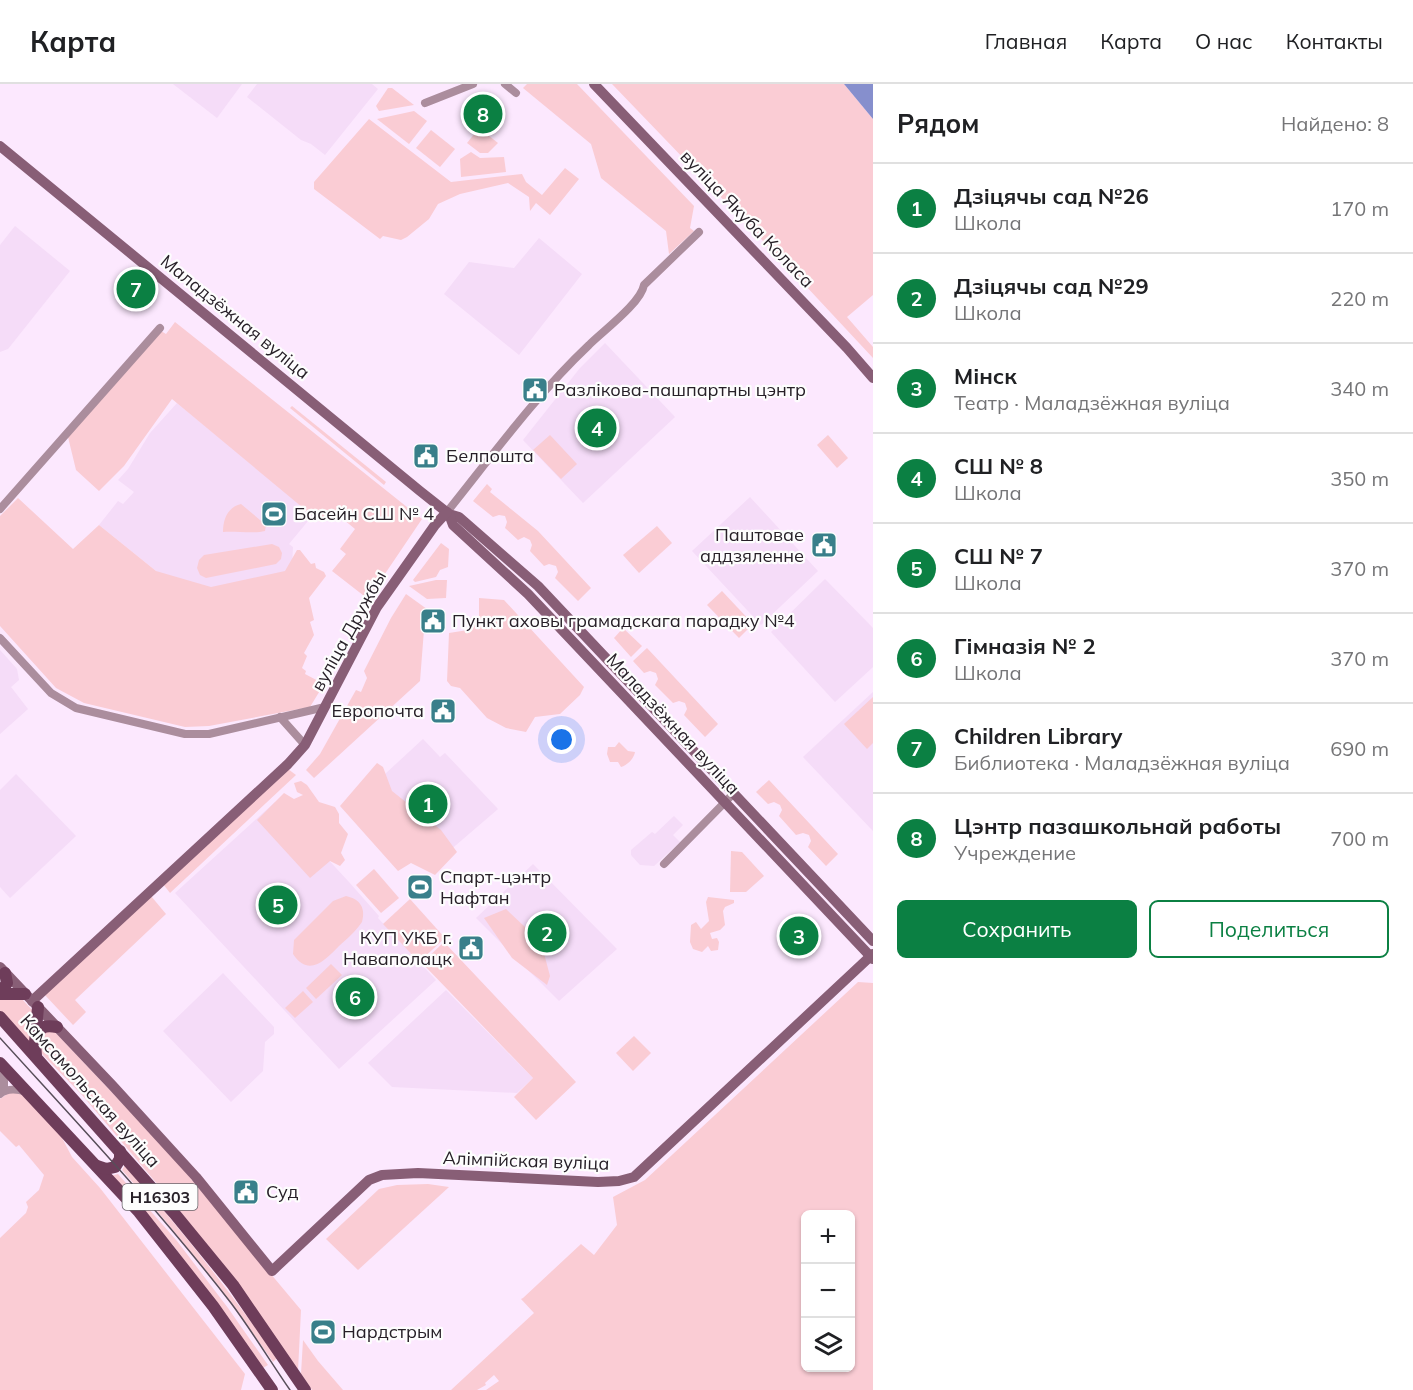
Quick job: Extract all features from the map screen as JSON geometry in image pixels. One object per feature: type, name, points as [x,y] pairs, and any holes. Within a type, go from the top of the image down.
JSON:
[{"type":"main road","points":[[3,970],[7,983],[0,993],[32,1001],[36,1056]]},
{"type":"main road","name":"Камсамольская вуліца","points":[[0,1017],[174,1213],[232,1286],[305,1390]]},
{"type":"main road","points":[[36,1034],[40,1028],[57,1027]]},
{"type":"main road","name":"Н16303","points":[[0,1063],[139,1212],[213,1306],[272,1390]]},
{"type":"main road","points":[[97,1166],[106,1169],[115,1167],[120,1159],[120,1151]]},
{"type":"street","points":[[425,103],[473,84]]},
{"type":"street","points":[[505,84],[516,93]]},
{"type":"street","name":"вуліца Якуба Коласа","points":[[594,84],[827,326],[873,378]]},
{"type":"street","name":"Маладзёжная вуліца","points":[[0,146],[448,513],[459,517],[537,586],[873,941]]},
{"type":"street","name":"вуліца Дружбы","points":[[32,1001],[288,764],[305,745],[377,607],[435,525],[448,513],[535,403],[574,359],[630,306],[643,292],[644,285],[699,232]]},
{"type":"street","points":[[0,509],[160,328]]},
{"type":"street","name":"Маладзёжная вуліца","points":[[448,513],[453,525],[528,594],[724,803],[872,956]]},
{"type":"street","points":[[0,638],[51,693],[79,709],[185,734],[208,734],[325,707]]},
{"type":"street","points":[[280,717],[305,745]]},
{"type":"street","points":[[664,864],[734,793]]},
{"type":"street","name":"Алімпійская вуліца","points":[[272,1271],[369,1180],[382,1175],[418,1173],[598,1182],[620,1181],[634,1176],[872,956]]},
{"type":"street","name":"Камсамольская вуліца","points":[[3,970],[196,1177],[272,1271]]},
{"type":"street","points":[[0,1068],[4,1081],[2,1092],[18,1090],[30,1094]]},
{"type":"shaded area","points":[[173,84],[242,84],[217,118]]},
{"type":"shaded area","points":[[257,84],[372,84],[378,89],[325,155],[311,144],[301,140],[247,97]]},
{"type":"shaded area","points":[[527,84],[577,84],[694,206],[690,228],[694,231],[669,254],[666,231],[601,178],[591,144],[523,88]]},
{"type":"shaded area","points":[[612,84],[844,84],[873,119],[873,295],[847,317],[873,347],[873,358],[790,269]]},
{"type":"shaded area","points":[[388,88],[392,88],[414,105],[379,111],[376,106]]},
{"type":"shaded area","points":[[414,111],[427,121],[409,144],[377,119]]},
{"type":"shaded area","points":[[369,119],[451,182],[522,174],[526,182],[542,195],[565,168],[579,179],[550,215],[536,203],[530,211],[529,197],[508,183],[460,194],[438,204],[429,219],[401,240],[383,236],[380,239],[314,189],[314,182]]},
{"type":"shaded area","points":[[479,128],[498,143],[488,153],[480,153],[467,143]]},
{"type":"shaded area","points":[[431,130],[455,149],[440,167],[416,148]]},
{"type":"shaded area","points":[[471,152],[480,158],[504,157],[506,172],[461,177],[460,159]]},
{"type":"shaded area","points":[[15,226],[70,271],[8,349],[0,352],[0,245]]},
{"type":"shaded area","points":[[539,238],[582,274],[519,355],[444,294],[469,262],[514,268]]},
{"type":"shaded area","points":[[175,322],[422,519],[368,599],[332,571],[346,554],[340,549],[355,529],[331,509],[320,522],[172,399],[124,466],[99,491],[76,470],[68,437],[161,331],[166,334]]},
{"type":"shaded area","points":[[605,343],[675,417],[583,503],[523,440],[580,368]]},
{"type":"shaded area","points":[[177,403],[313,515],[289,544],[293,547],[294,573],[192,600],[99,525],[118,501],[123,504],[134,492],[118,480],[128,469],[150,433]]},
{"type":"shaded area","points":[[292,406],[386,482],[384,485],[290,408]]},
{"type":"shaded area","points":[[550,435],[577,464],[561,479],[533,450]]},
{"type":"shaded area","points":[[828,435],[848,458],[837,468],[817,445]]},
{"type":"shaded area","points":[[487,484],[492,489],[490,492],[538,531],[591,588],[578,601],[555,578],[558,572],[556,566],[549,564],[544,566],[530,551],[532,545],[530,540],[524,537],[518,540],[505,528],[507,522],[505,516],[493,517],[473,501]]},
{"type":"shaded area","points":[[750,497],[818,571],[761,625],[692,551]]},
{"type":"shaded area","points":[[18,498],[73,549],[99,525],[156,571],[211,587],[285,571],[297,550],[300,550],[311,564],[315,563],[316,568],[324,572],[326,576],[309,598],[314,620],[310,622],[314,635],[304,653],[307,656],[302,668],[306,671],[305,674],[324,684],[310,707],[209,726],[185,727],[84,703],[56,688],[0,626],[0,516]]},
{"type":"shaded area","points":[[241,504],[266,525],[265,531],[223,532],[227,514]]},
{"type":"shaded area","points":[[657,526],[672,543],[639,573],[623,555]]},
{"type":"shaded area","points":[[441,543],[449,549],[448,567],[440,570],[436,577],[415,582],[413,580]]},
{"type":"shaded area","points":[[272,544],[279,547],[282,553],[281,559],[276,564],[206,578],[200,575],[197,568],[199,560],[204,555]]},
{"type":"shaded area","points":[[825,579],[873,628],[873,667],[835,702],[771,632]]},
{"type":"shaded area","points":[[447,580],[446,598],[427,599],[409,586]]},
{"type":"shaded area","points":[[722,591],[753,624],[739,638],[707,605]]},
{"type":"shaded area","points":[[406,594],[438,617],[425,617],[420,681],[314,778],[306,770],[320,754],[356,690],[361,692],[367,678],[364,671]]},
{"type":"shaded area","points":[[479,598],[504,600],[584,687],[580,695],[560,714],[535,717],[526,732],[506,728],[487,718],[460,688],[451,686],[447,681],[449,633],[468,630],[479,617]]},
{"type":"shaded area","points":[[623,628],[642,646],[631,657],[614,638]]},
{"type":"shaded area","points":[[647,648],[718,724],[705,737],[684,715],[687,709],[685,703],[679,701],[673,703],[655,685],[658,679],[656,673],[650,671],[644,673],[633,661]]},
{"type":"shaded area","points":[[0,650],[17,669],[19,680],[11,687],[28,709],[0,734]]},
{"type":"shaded area","points":[[873,692],[873,831],[803,757]]},
{"type":"shaded area","points":[[873,697],[873,743],[867,749],[844,724]]},
{"type":"shaded area","points":[[423,739],[440,757],[445,753],[498,809],[427,870],[358,799]]},
{"type":"shaded area","points":[[619,742],[628,751],[635,752],[630,761],[621,767],[618,762],[610,762],[607,754],[608,747],[615,747]]},
{"type":"shaded area","points":[[377,763],[383,767],[392,791],[441,830],[457,852],[435,875],[411,863],[398,871],[340,806]]},
{"type":"shaded area","points":[[288,769],[296,775],[170,893],[163,884]]},
{"type":"shaded area","points":[[16,774],[76,836],[10,898],[0,887],[0,790]]},
{"type":"shaded area","points":[[769,780],[838,854],[826,866],[808,847],[811,841],[809,835],[803,833],[796,835],[779,816],[782,810],[780,805],[774,802],[768,804],[756,792]]},
{"type":"shaded area","points":[[301,781],[307,785],[319,802],[335,807],[339,814],[339,823],[348,834],[341,853],[345,860],[340,866],[330,861],[310,878],[257,820],[284,793],[294,799],[303,795],[297,792],[294,783]]},
{"type":"shaded area","points":[[275,802],[436,980],[339,1069],[175,893]]},
{"type":"shaded area","points":[[674,816],[683,825],[673,835],[680,842],[654,866],[640,865],[631,855],[631,850],[652,832],[655,834]]},
{"type":"shaded area","points":[[731,851],[742,852],[764,876],[746,892],[730,892]]},
{"type":"shaded area","points":[[533,864],[617,949],[559,1001],[476,918]]},
{"type":"shaded area","points":[[374,869],[399,898],[381,913],[356,885]]},
{"type":"shaded area","points":[[151,896],[166,914],[75,1000],[86,1012],[73,1025],[44,994]]},
{"type":"shaded area","points":[[346,896],[355,899],[361,905],[362,922],[323,961],[311,966],[305,965],[293,954],[294,940],[333,901]]},
{"type":"shaded area","points":[[708,897],[734,900],[734,903],[725,907],[723,911],[725,925],[720,930],[710,933],[712,939],[717,938],[719,942],[718,950],[711,951],[708,946],[702,952],[693,949],[690,942],[691,925],[696,922],[701,929],[709,921],[706,902]]},
{"type":"shaded area","points":[[410,899],[445,938],[419,962],[383,924]]},
{"type":"shaded area","points":[[506,909],[541,942],[550,976],[547,985],[512,958],[484,918]]},
{"type":"shaded area","points":[[444,942],[576,1082],[536,1120],[514,1097],[533,1078],[422,963]]},
{"type":"shaded area","points":[[331,964],[342,975],[316,999],[306,988]]},
{"type":"shaded area","points":[[223,973],[274,1027],[274,1034],[265,1042],[263,1071],[231,1102],[163,1031]]},
{"type":"shaded area","points":[[858,982],[873,983],[873,1390],[486,1390],[499,1381],[494,1375],[485,1383],[486,1385],[477,1390],[451,1390],[534,1313],[521,1299],[581,1244],[594,1255],[617,1225],[613,1197],[645,1180]]},
{"type":"shaded area","points":[[446,990],[533,1078],[517,1093],[392,1087],[368,1063]]},
{"type":"shaded area","points":[[303,991],[313,1002],[295,1018],[285,1008]]},
{"type":"shaded area","points":[[0,997],[21,998],[34,1012],[31,1044],[0,1012]]},
{"type":"shaded area","points":[[54,1031],[172,1156],[301,1310],[298,1371],[180,1211],[82,1095],[40,1052],[39,1041],[43,1032]]},
{"type":"shaded area","points":[[634,1036],[651,1053],[633,1071],[616,1053]]},
{"type":"shaded area","points":[[10,1092],[19,1093],[26,1098],[61,1136],[72,1157],[100,1188],[245,1374],[241,1390],[0,1390],[0,1238],[26,1213],[28,1207],[26,1202],[39,1190],[44,1175],[19,1145],[16,1147],[0,1131],[0,1099]]},
{"type":"shaded area","points":[[125,1165],[241,1308],[277,1358],[273,1362],[200,1264],[122,1170]]},
{"type":"shaded area","points":[[118,1174],[177,1241],[268,1365],[263,1368],[173,1245],[110,1176]]},
{"type":"shaded area","points":[[428,1184],[449,1187],[358,1270],[326,1239],[379,1189],[397,1185]]},
{"type":"shaded area","points":[[303,1340],[343,1390],[312,1390],[301,1374]]},
{"type":"water","points":[[844,84],[873,84],[873,119]]},
{"type":"tram line","points":[[0,1038],[118,1168],[204,1268],[239,1314],[290,1390]]},
{"type":"place","name":"Цэнтр пазашкольнай работы","points":[[483,114]]},
{"type":"place","name":"Children Library","points":[[136,289]]},
{"type":"place","name":"Разлікова-пашпартны цэнтр","points":[[535,390]]},
{"type":"place","name":"СШ № 8","points":[[597,428]]},
{"type":"place","name":"Белпошта","points":[[426,456]]},
{"type":"place","name":"Басейн СШ № 4","points":[[274,514]]},
{"type":"place","name":"Паштовае аддзяленне","points":[[824,545]]},
{"type":"place","name":"Пункт аховы грамадскага парадку №4","points":[[433,621]]},
{"type":"place","name":"Европочта","points":[[443,711]]},
{"type":"place","name":"Дзіцячы сад №26","points":[[428,804]]},
{"type":"place","name":"Спарт-цэнтр Нафтан","points":[[420,887]]},
{"type":"place","name":"СШ № 7","points":[[278,905]]},
{"type":"place","name":"Дзіцячы сад №29","points":[[547,933]]},
{"type":"place","name":"Мінск","points":[[799,936]]},
{"type":"place","name":"КУП УКБ г. Наваполацк","points":[[471,948]]},
{"type":"place","name":"Гімназія № 2","points":[[355,997]]},
{"type":"place","name":"Суд","points":[[246,1192]]},
{"type":"place","name":"Нардстрым","points":[[323,1332]]}]
